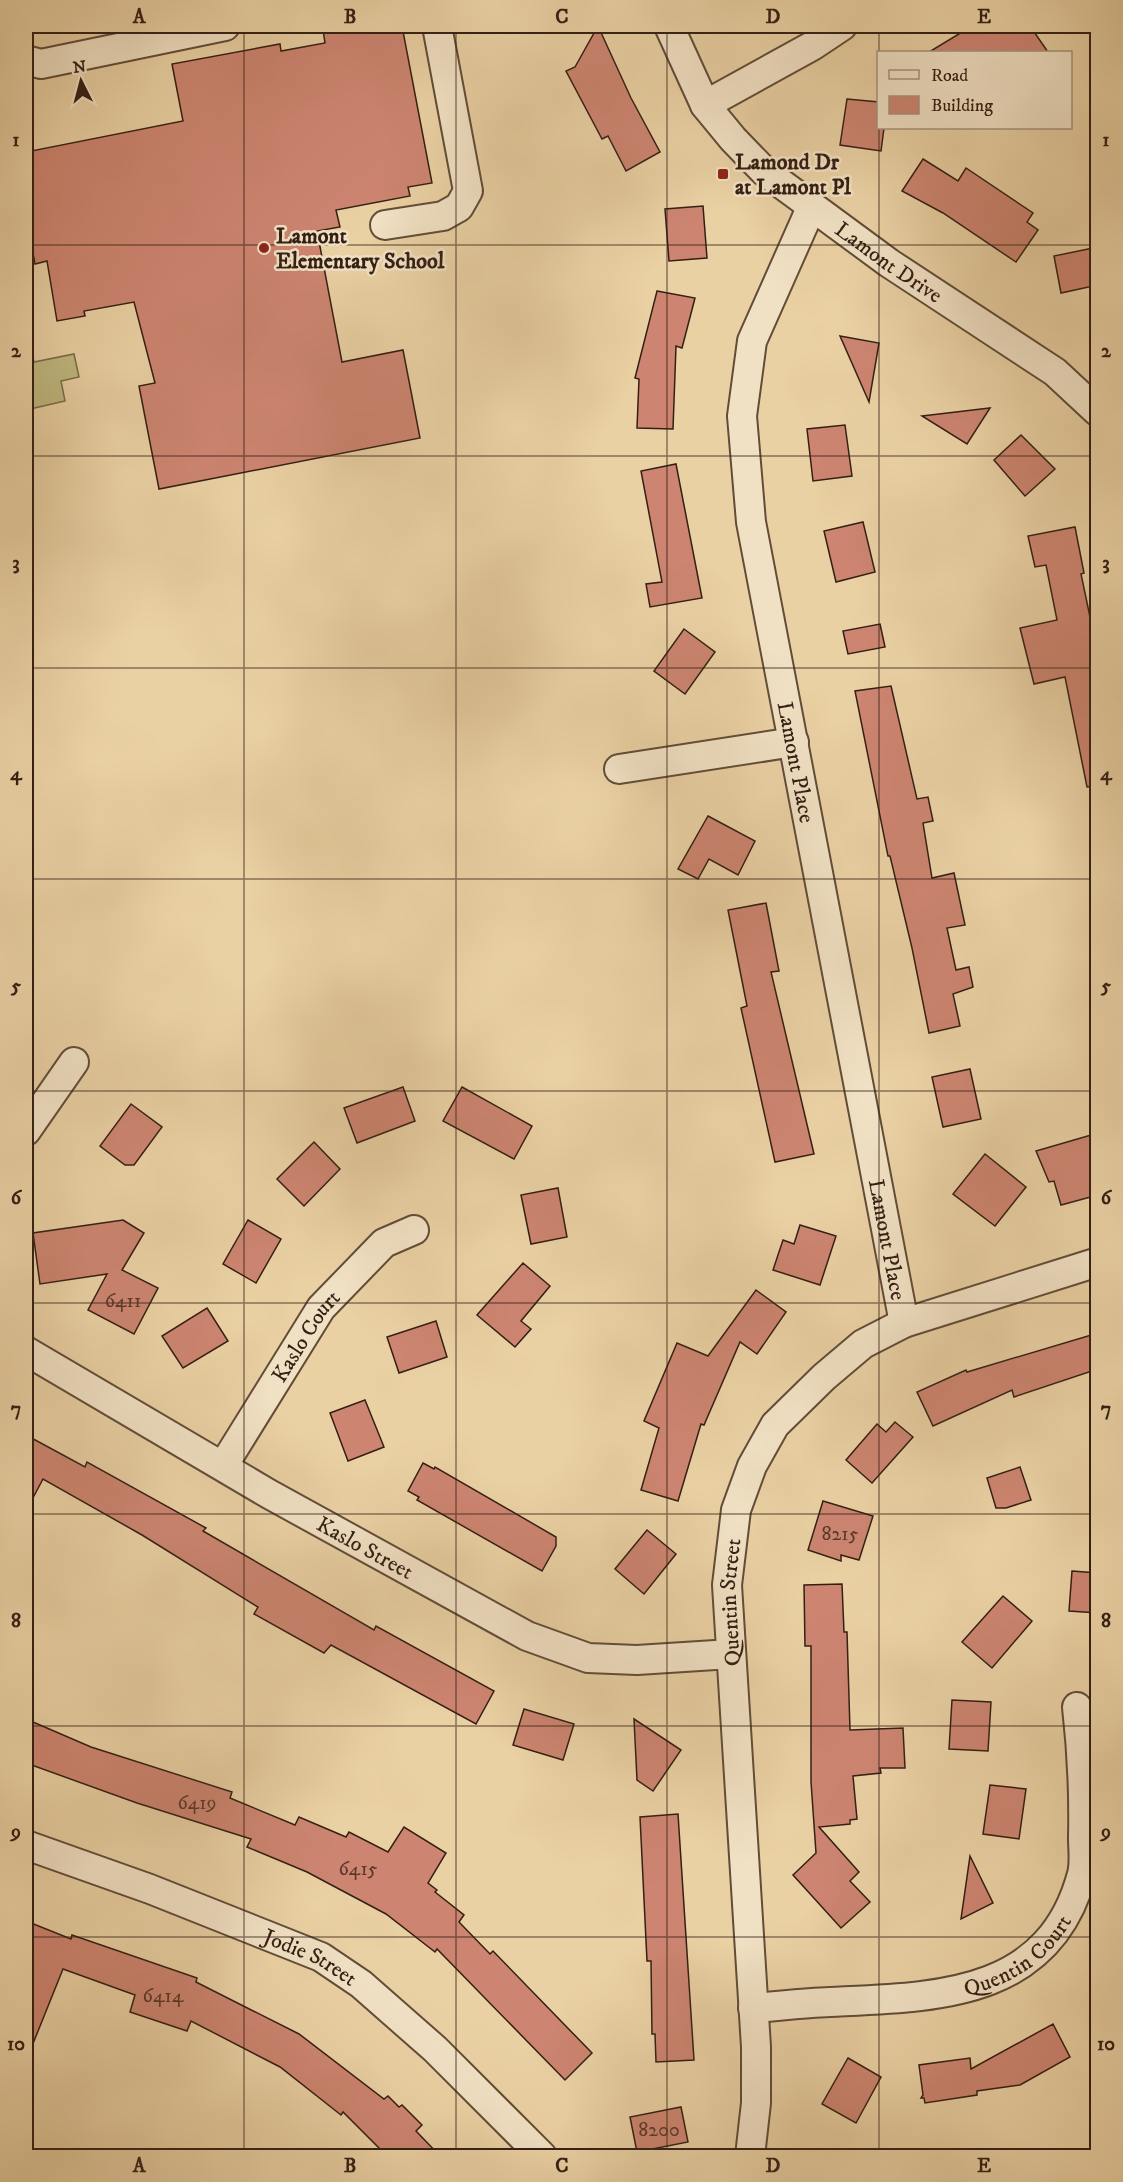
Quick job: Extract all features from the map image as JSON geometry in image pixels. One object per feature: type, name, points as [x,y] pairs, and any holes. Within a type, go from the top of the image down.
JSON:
[{"type":"street","points":[[26,60],[41,64],[225,26]]},
{"type":"street","points":[[385,225],[443,216],[459,207],[468,190],[437,26]]},
{"type":"street","name":"Lamont Drive","points":[[669,26],[705,105],[764,171],[811,208],[889,263],[1055,372],[1095,404]]},
{"type":"street","points":[[705,105],[812,46],[842,26]]},
{"type":"street","name":"Lamont Place","points":[[811,208],[752,341],[742,416],[751,522],[904,1323]]},
{"type":"street","points":[[619,769],[794,742]]},
{"type":"street","points":[[26,1131],[74,1062]]},
{"type":"street","name":"Kaslo Court","points":[[223,1466],[321,1308],[384,1243],[414,1230]]},
{"type":"street","name":"Quentin Street","points":[[750,2157],[756,2103],[753,2008],[727,1585],[730,1538],[736,1510],[752,1466],[775,1425],[824,1377],[863,1344],[904,1323],[1098,1262]]},
{"type":"street","name":"Kaslo Street","points":[[26,1351],[223,1466],[527,1636],[588,1658],[637,1660],[731,1654]]},
{"type":"street","name":"Quentin Court","points":[[753,2008],[905,2000],[951,1994],[1002,1977],[1037,1953],[1057,1930],[1082,1873],[1085,1778],[1077,1707]]},
{"type":"street","name":"Jodie Street","points":[[26,1845],[150,1889],[321,1957],[361,1984],[435,2049],[542,2157]]},
{"type":"shaded area","points":[[26,325],[34,362],[74,354],[79,377],[61,381],[65,401],[30,409],[26,386]]},
{"type":"building","name":"Lamont Elementary School","points":[[344,26],[402,26],[432,183],[408,187],[410,196],[336,210],[340,227],[317,231],[342,362],[403,350],[420,438],[159,489],[139,386],[155,383],[134,302],[84,311],[85,316],[57,321],[47,261],[35,264],[26,215],[26,152],[183,121],[172,64],[280,44],[281,51],[325,43],[323,30]]},
{"type":"building","points":[[598,26],[631,98],[660,152],[626,171],[608,136],[602,139],[566,71],[575,67]]},
{"type":"building","points":[[972,26],[1030,26],[1047,51],[931,51]]},
{"type":"building","points":[[847,99],[877,102],[877,129],[884,129],[881,151],[840,145]]},
{"type":"building","points":[[923,159],[958,181],[966,168],[1033,213],[1027,222],[1038,230],[1016,262],[943,213],[902,191]]},
{"type":"building","points":[[703,206],[707,258],[669,261],[665,209]]},
{"type":"building","points":[[1098,247],[1098,285],[1061,293],[1054,256]]},
{"type":"building","points":[[657,291],[695,298],[682,348],[676,346],[673,429],[637,428],[639,379],[635,378]]},
{"type":"building","points":[[840,336],[879,343],[869,402]]},
{"type":"building","points":[[990,408],[967,444],[922,416]]},
{"type":"building","points":[[845,425],[852,476],[813,481],[807,429]]},
{"type":"building","points":[[1021,435],[1055,469],[1025,496],[994,460]]},
{"type":"building","points":[[676,464],[702,598],[650,607],[646,584],[662,582],[641,471]]},
{"type":"building","points":[[863,522],[875,572],[836,582],[824,531]]},
{"type":"building","points":[[1075,527],[1084,573],[1081,574],[1090,617],[1093,616],[1098,634],[1098,786],[1087,787],[1065,677],[1034,684],[1020,628],[1057,620],[1046,565],[1035,567],[1028,536]]},
{"type":"building","points":[[880,624],[885,647],[848,654],[843,631]]},
{"type":"building","points":[[684,629],[715,652],[685,694],[654,671]]},
{"type":"building","points":[[891,686],[917,799],[928,797],[933,821],[923,823],[932,878],[954,873],[965,925],[947,928],[956,970],[969,967],[973,987],[953,994],[960,1026],[929,1033],[912,948],[890,856],[888,856],[855,691]]},
{"type":"building","points":[[708,816],[755,841],[738,875],[709,859],[698,879],[678,869]]},
{"type":"building","points":[[766,903],[779,971],[771,972],[814,1154],[775,1162],[741,1008],[747,1006],[728,910]]},
{"type":"building","points":[[970,1069],[981,1119],[943,1127],[932,1077]]},
{"type":"building","points":[[403,1087],[415,1121],[357,1143],[344,1108]]},
{"type":"building","points":[[462,1087],[532,1126],[514,1159],[443,1121]]},
{"type":"building","points":[[131,1104],[162,1127],[134,1165],[125,1165],[100,1146]]},
{"type":"building","points":[[1098,1133],[1098,1195],[1061,1205],[1054,1181],[1049,1182],[1036,1151]]},
{"type":"building","points":[[314,1142],[340,1169],[304,1206],[277,1179]]},
{"type":"building","points":[[985,1154],[1026,1187],[995,1226],[953,1194]]},
{"type":"building","points":[[558,1188],[567,1237],[531,1244],[521,1195]]},
{"type":"building","points":[[123,1220],[144,1233],[122,1270],[158,1288],[134,1334],[88,1310],[107,1274],[40,1284],[33,1233]]},
{"type":"building","points":[[248,1220],[281,1239],[256,1283],[223,1264]]},
{"type":"building","points":[[800,1225],[836,1236],[820,1285],[773,1270],[783,1240],[794,1244]]},
{"type":"building","points":[[523,1263],[550,1286],[521,1321],[531,1329],[515,1347],[477,1315]]},
{"type":"building","points":[[756,1290],[786,1312],[757,1354],[740,1342],[704,1425],[701,1424],[678,1501],[641,1490],[659,1428],[644,1421],[677,1343],[708,1356]]},
{"type":"building","points":[[207,1308],[228,1341],[183,1368],[162,1336]]},
{"type":"building","points":[[436,1321],[447,1357],[399,1373],[387,1337]]},
{"type":"building","points":[[1098,1333],[1098,1369],[1014,1397],[1012,1390],[933,1426],[917,1392],[966,1370],[967,1372]]},
{"type":"building","points":[[365,1400],[384,1447],[348,1461],[330,1413]]},
{"type":"building","points":[[895,1422],[913,1437],[872,1483],[846,1460],[877,1424],[886,1432]]},
{"type":"building","points":[[26,1435],[85,1467],[87,1462],[206,1528],[203,1531],[374,1630],[376,1626],[494,1691],[476,1724],[331,1645],[324,1653],[254,1614],[258,1607],[142,1535],[43,1479],[26,1511]]},
{"type":"building","points":[[423,1463],[434,1469],[435,1467],[556,1537],[556,1546],[542,1571],[417,1500],[419,1497],[408,1491]]},
{"type":"building","points":[[1020,1467],[1031,1500],[1006,1508],[996,1508],[987,1478]]},
{"type":"building","points":[[823,1501],[873,1516],[859,1560],[841,1555],[841,1561],[808,1550]]},
{"type":"building","points":[[647,1530],[676,1554],[644,1594],[615,1569]]},
{"type":"building","points":[[1072,1571],[1098,1573],[1098,1613],[1069,1611]]},
{"type":"building","points":[[842,1584],[844,1632],[847,1632],[850,1730],[903,1728],[905,1768],[880,1768],[881,1773],[853,1776],[857,1819],[850,1820],[850,1824],[819,1827],[859,1872],[850,1881],[870,1902],[841,1928],[793,1875],[816,1853],[811,1782],[811,1646],[805,1646],[804,1585]]},
{"type":"building","points":[[1003,1596],[1032,1621],[992,1668],[962,1642]]},
{"type":"building","points":[[952,1700],[991,1702],[988,1751],[949,1749]]},
{"type":"building","points":[[524,1709],[574,1724],[563,1760],[513,1745]]},
{"type":"building","points":[[26,1719],[91,1747],[232,1792],[230,1798],[295,1825],[299,1817],[346,1837],[349,1832],[388,1852],[404,1827],[446,1853],[428,1883],[437,1890],[435,1892],[464,1915],[459,1922],[490,1954],[493,1951],[592,2053],[565,2080],[437,1949],[435,1952],[386,1914],[307,1872],[247,1847],[251,1839],[137,1803],[26,1763]]},
{"type":"building","points":[[634,1719],[681,1750],[653,1791],[637,1780]]},
{"type":"building","points":[[990,1785],[1026,1789],[1019,1839],[983,1834]]},
{"type":"building","points":[[678,1814],[694,2060],[656,2062],[655,2034],[652,2034],[651,1961],[647,1961],[640,1817]]},
{"type":"building","points":[[970,1856],[993,1903],[961,1919]]},
{"type":"building","points":[[26,1921],[71,1939],[72,1935],[197,1978],[196,1982],[299,2034],[384,2099],[388,2096],[399,2107],[402,2105],[422,2125],[416,2131],[441,2157],[388,2157],[343,2112],[341,2115],[280,2067],[191,2021],[187,2031],[130,2012],[135,1995],[63,1969],[26,2061]]},
{"type":"building","points":[[1053,2024],[1070,2057],[1020,2085],[977,2091],[977,2095],[925,2103],[924,2098],[921,2098],[923,2095],[919,2065],[970,2058],[971,2069]]},
{"type":"building","points":[[848,2058],[881,2077],[856,2123],[822,2104]]},
{"type":"building","points":[[681,2107],[688,2142],[637,2152],[630,2117]]},
{"type":"place","name":"Lamond Dr at Lamont Pl","points":[[723,174]]},
{"type":"place","name":"Lamont Elementary School","points":[[264,248]]}]
